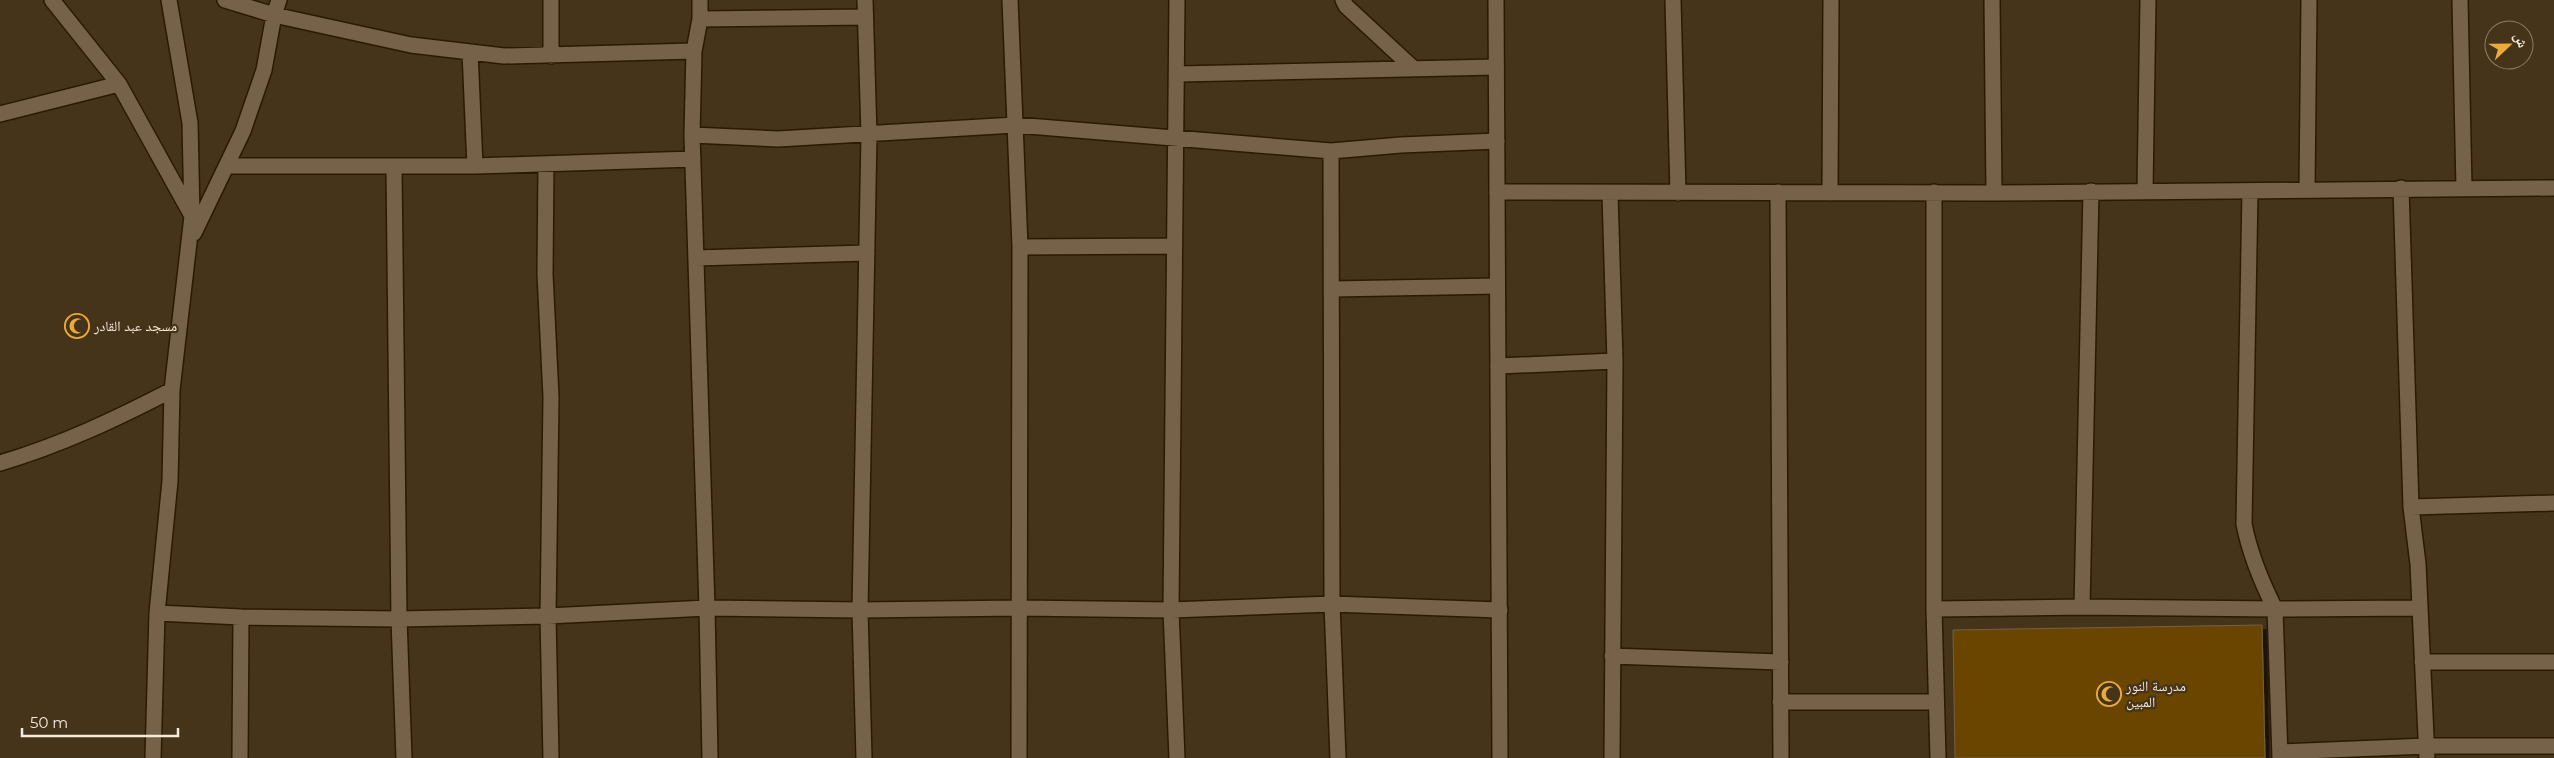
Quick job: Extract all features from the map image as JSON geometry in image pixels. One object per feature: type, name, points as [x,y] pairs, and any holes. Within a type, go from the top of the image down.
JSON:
[{"type":"street","points":[[52,0],[119,84],[192,216]]},
{"type":"street","points":[[153,758],[157,613],[170,481],[172,390],[192,216],[190,123],[169,0]]},
{"type":"street","points":[[225,0],[274,16],[411,45],[504,56],[694,51]]},
{"type":"street","points":[[190,242],[243,131],[264,70],[274,16],[279,0]]},
{"type":"street","points":[[551,0],[551,56]]},
{"type":"street","points":[[700,0],[700,19],[694,51],[692,135],[710,758]]},
{"type":"street","points":[[864,758],[860,610],[869,135],[865,0]]},
{"type":"street","points":[[1010,0],[1020,247],[1019,758]]},
{"type":"street","points":[[1177,0],[1178,74],[1174,246],[1171,610],[1177,758]]},
{"type":"street","points":[[1342,0],[1346,6],[1413,68]]},
{"type":"street","points":[[1496,0],[1500,758]]},
{"type":"street","points":[[1674,0],[1678,193]]},
{"type":"street","points":[[1830,193],[1831,0]]},
{"type":"street","points":[[1992,0],[1994,193]]},
{"type":"street","points":[[2144,190],[2148,0]]},
{"type":"street","points":[[2308,190],[2309,0]]},
{"type":"street","points":[[2460,0],[2464,188]]},
{"type":"street","points":[[700,19],[865,17]]},
{"type":"street","points":[[470,52],[475,166]]},
{"type":"street","points":[[1178,74],[1496,67]]},
{"type":"street","points":[[0,114],[119,84]]},
{"type":"street","points":[[692,135],[778,139],[1015,125],[1177,140],[1331,151],[1400,145],[1497,142]]},
{"type":"street","points":[[1331,151],[1333,289],[1332,604],[1338,758]]},
{"type":"street","points":[[226,166],[394,168],[546,165],[693,159]]},
{"type":"street","points":[[546,165],[544,274],[551,397],[548,616],[550,758]]},
{"type":"street","points":[[394,168],[399,619],[404,758]]},
{"type":"street","points":[[2401,188],[2412,507],[2427,752]]},
{"type":"street","points":[[1497,192],[1610,194],[1778,192],[1994,193],[2144,190],[2250,191],[2401,188],[2554,188]]},
{"type":"street","points":[[2082,607],[2091,191]]},
{"type":"street","points":[[2250,191],[2244,524],[2249,549],[2275,609],[2280,755],[2427,752],[2554,746]]},
{"type":"street","points":[[1778,192],[1781,758]]},
{"type":"street","points":[[1934,192],[1934,609],[1938,758]]},
{"type":"street","points":[[1610,194],[1615,361],[1612,758]]},
{"type":"street","points":[[1020,247],[1174,246]]},
{"type":"street","points":[[696,258],[867,253]]},
{"type":"street","points":[[1333,289],[1497,286]]},
{"type":"street","points":[[1498,366],[1615,361]]},
{"type":"street","points":[[0,463],[36,452],[85,433],[172,390]]},
{"type":"street","points":[[2412,507],[2554,504]]},
{"type":"street","points":[[157,613],[241,617],[399,619],[548,616],[707,608],[1171,610],[1332,604],[1500,610]]},
{"type":"street","points":[[1934,609],[2082,607],[2419,608]]},
{"type":"street","points":[[240,758],[241,617]]},
{"type":"street","points":[[1612,656],[1780,662]]},
{"type":"street","points":[[2422,662],[2554,662]]},
{"type":"street","points":[[1780,702],[1935,702]]},
{"type":"building","name":"مدرسة النور المبين","points":[[2262,625],[2265,758],[1955,758],[1953,630]]},
{"type":"place","name":"مسجد عبد القادر","points":[[77,326]]},
{"type":"place","name":"مدرسة النور المبين","points":[[2109,694]]}]
